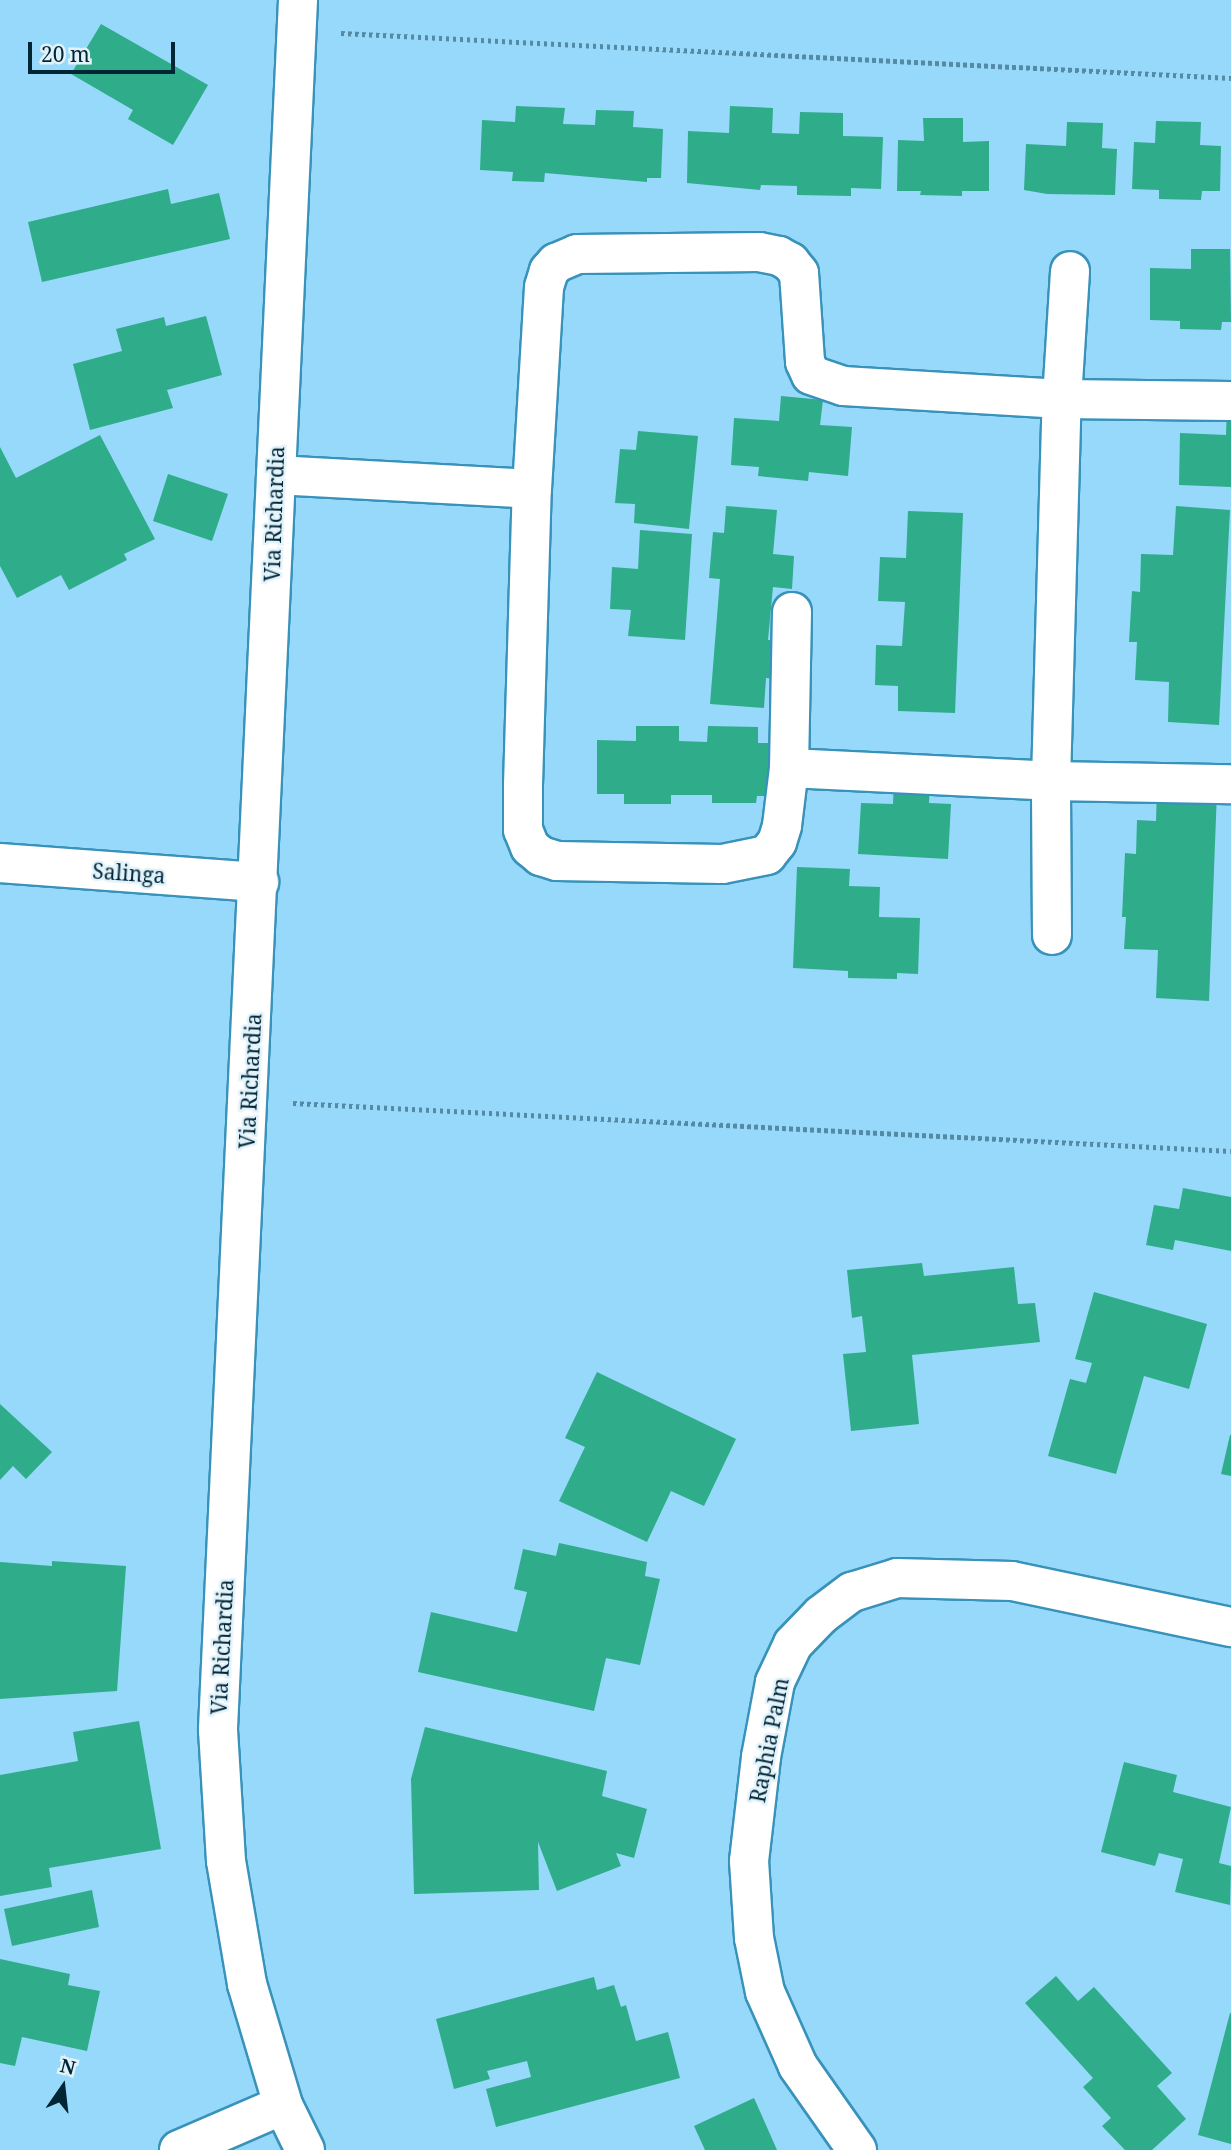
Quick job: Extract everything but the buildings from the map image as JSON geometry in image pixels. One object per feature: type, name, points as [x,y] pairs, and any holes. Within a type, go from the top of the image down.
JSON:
[{"type":"street","name":"Via Richardia","points":[[298,15],[250,1101],[218,1730],[229,1875],[247,1983],[283,2105],[305,2150]]},
{"type":"street","points":[[792,612],[789,768],[777,842],[767,855],[722,864],[557,861],[541,856],[530,847],[523,830],[523,785],[532,489],[544,287],[549,271],[556,263],[577,254],[760,252],[779,257],[790,262],[799,273],[805,362],[811,375],[843,386],[1062,399],[1231,401]]},
{"type":"street","points":[[1052,935],[1051,781],[1062,399],[1070,271]]},
{"type":"street","points":[[276,475],[532,489]]},
{"type":"street","points":[[789,768],[1051,781],[1231,785]]},
{"type":"street","name":"Salinga","points":[[0,863],[259,882]]},
{"type":"street","name":"Raphia Palm","points":[[857,2150],[798,2066],[765,1992],[754,1938],[749,1861],[761,1757],[775,1682],[793,1644],[821,1615],[852,1592],[897,1578],[1012,1581],[1231,1627]]},
{"type":"street","points":[[179,2150],[283,2105]]},
{"type":"path","points":[[298,15],[1231,78]]},
{"type":"path","points":[[250,1101],[1231,1151]]}]
